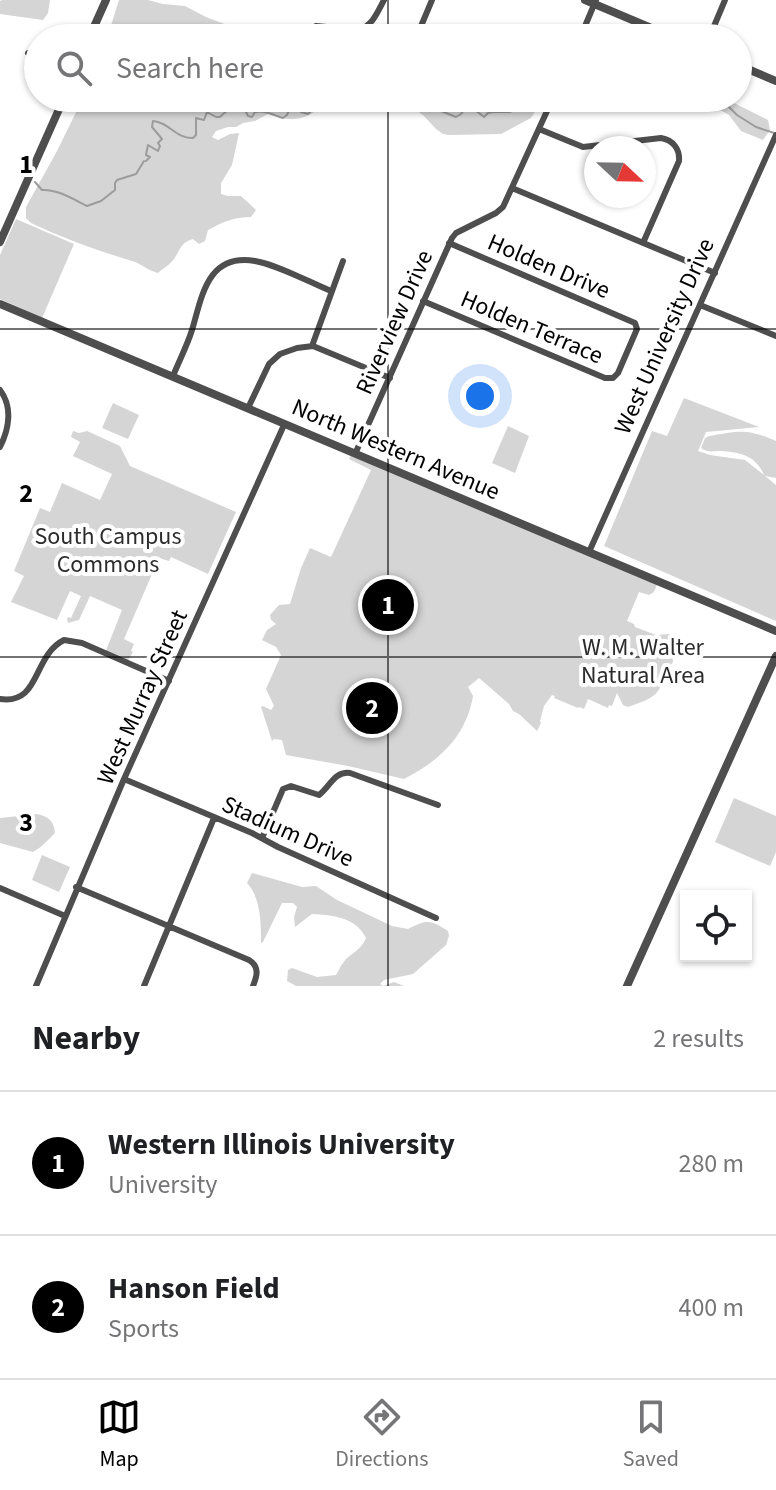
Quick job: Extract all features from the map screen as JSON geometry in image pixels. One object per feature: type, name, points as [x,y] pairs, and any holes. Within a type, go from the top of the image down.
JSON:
[{"type":"street","points":[[95,24],[106,0]]},
{"type":"street","points":[[369,24],[384,0]]},
{"type":"street","points":[[422,24],[432,0]]},
{"type":"street","points":[[585,0],[644,24]]},
{"type":"street","points":[[715,24],[725,0]]},
{"type":"street","points":[[586,24],[596,2]]},
{"type":"street","points":[[752,71],[776,81]]},
{"type":"street","points":[[0,242],[58,112]]},
{"type":"street","name":"Riverview Drive","points":[[355,454],[449,243],[456,233],[500,211],[547,112]]},
{"type":"street","points":[[539,129],[583,147],[661,138],[674,144],[679,161],[643,243]]},
{"type":"street","name":"West University Drive","points":[[589,552],[776,135]]},
{"type":"street","points":[[512,188],[715,273]]},
{"type":"street","name":"Holden Drive","points":[[449,243],[634,322]]},
{"type":"street","points":[[173,376],[190,335],[205,284],[227,265],[256,261],[331,291]]},
{"type":"street","points":[[312,346],[343,261]]},
{"type":"street","name":"Holden Terrace","points":[[423,301],[608,378],[618,373],[637,329],[634,322]]},
{"type":"street","name":"North Western Avenue","points":[[0,304],[776,631]]},
{"type":"street","points":[[700,305],[776,336]]},
{"type":"street","points":[[248,408],[272,360],[288,351],[312,346],[390,378]]},
{"type":"street","points":[[0,390],[7,401],[8,414],[7,431],[0,447]]},
{"type":"street","name":"West Murray Street","points":[[36,986],[76,887],[284,425]]},
{"type":"street","points":[[0,699],[22,697],[49,650],[64,640],[82,643],[169,681]]},
{"type":"street","points":[[627,986],[776,656]]},
{"type":"street","points":[[262,838],[284,787],[291,786],[319,795],[338,774],[344,772],[438,805]]},
{"type":"street","name":"Stadium Drive","points":[[124,779],[436,918]]},
{"type":"street","points":[[144,986],[214,818]]},
{"type":"street","points":[[76,887],[249,960],[256,968],[253,986]]},
{"type":"street","points":[[0,888],[65,916]]},
{"type":"green space","points":[[2,0],[50,0],[48,13],[43,20],[0,14]]},
{"type":"green space","points":[[119,0],[148,0],[185,6],[224,24],[111,24]]},
{"type":"green space","points":[[76,112],[313,112],[296,119],[268,114],[255,121],[216,131],[212,137],[218,140],[239,133],[232,165],[221,183],[221,194],[241,196],[256,210],[251,217],[229,220],[208,230],[205,241],[199,244],[193,239],[186,242],[158,273],[57,234],[26,218],[26,207]]},
{"type":"green space","points":[[419,112],[535,112],[531,118],[501,134],[443,134]]},
{"type":"green space","points":[[724,112],[752,112],[768,120],[770,130],[763,140],[741,131]]},
{"type":"green space","points":[[16,219],[74,244],[42,318],[0,299],[0,255]]},
{"type":"green space","points":[[684,398],[759,427],[706,432],[698,451],[745,460],[764,475],[757,463],[747,456],[701,448],[709,436],[735,432],[750,432],[776,441],[776,478],[765,476],[776,485],[776,621],[604,546],[652,431],[667,436]]},
{"type":"green space","points":[[113,403],[139,415],[128,439],[102,428]]},
{"type":"green space","points":[[508,426],[529,436],[515,473],[492,463]]},
{"type":"green space","name":"South Campus Commons","points":[[73,431],[87,431],[120,446],[130,466],[236,512],[208,574],[171,557],[169,561],[159,558],[124,639],[134,644],[127,662],[105,653],[122,610],[90,596],[79,620],[68,623],[67,619],[71,618],[81,596],[70,591],[57,620],[11,602],[24,576],[14,571],[40,508],[50,512],[62,483],[100,500],[112,474],[73,456],[80,442],[71,437]]},
{"type":"green space","name":"W. M. Walter Natural Area","points":[[352,453],[658,582],[654,592],[649,595],[639,592],[627,621],[656,635],[670,634],[673,662],[656,693],[628,707],[623,705],[617,693],[612,706],[608,708],[588,699],[584,709],[552,695],[544,706],[537,731],[479,678],[468,687],[473,696],[457,736],[439,756],[404,779],[286,755],[282,740],[272,741],[261,707],[271,710],[274,706],[266,689],[281,655],[276,647],[262,640],[267,630],[276,624],[270,615],[279,605],[290,604],[310,548],[331,557],[371,470],[349,459]]},
{"type":"green space","points":[[734,798],[776,816],[776,852],[770,866],[715,842]]},
{"type":"green space","points":[[37,814],[50,820],[55,833],[39,848],[33,852],[0,843],[0,818]]},
{"type":"green space","points":[[42,855],[70,867],[59,892],[32,880]]},
{"type":"green space","points":[[252,873],[302,887],[316,886],[337,900],[392,926],[408,929],[432,923],[448,931],[446,945],[413,974],[384,980],[380,984],[383,986],[296,986],[287,981],[288,970],[292,968],[317,977],[336,975],[366,938],[350,921],[327,915],[312,914],[295,927],[297,907],[293,903],[282,903],[261,943],[258,903],[247,883]]},
{"type":"green space","points":[[394,982],[404,986],[383,986]]},
{"type":"waterway","points":[[146,161],[150,157],[146,155],[148,145],[158,151],[158,143],[162,139],[152,127],[153,121],[182,136],[193,138],[196,135],[196,118],[204,120],[207,112]]},
{"type":"waterway","points":[[207,112],[216,117],[226,112]]},
{"type":"waterway","points":[[246,112],[252,117],[255,112]]},
{"type":"waterway","points":[[255,112],[263,112]]},
{"type":"waterway","points":[[263,112],[283,118],[288,112]]},
{"type":"waterway","points":[[301,112],[310,112]]},
{"type":"waterway","points":[[444,112],[456,117],[462,112]]},
{"type":"waterway","points":[[478,112],[484,117],[493,112]]},
{"type":"waterway","points":[[493,112],[509,112]]},
{"type":"waterway","points":[[734,112],[756,127],[774,133]]},
{"type":"waterway","points":[[35,182],[42,190],[59,193],[87,206],[101,201],[115,190],[117,180],[136,174],[144,161]]},
{"type":"place","name":"Western Illinois University","points":[[388,605]]},
{"type":"place","name":"Hanson Field","points":[[372,708]]}]
